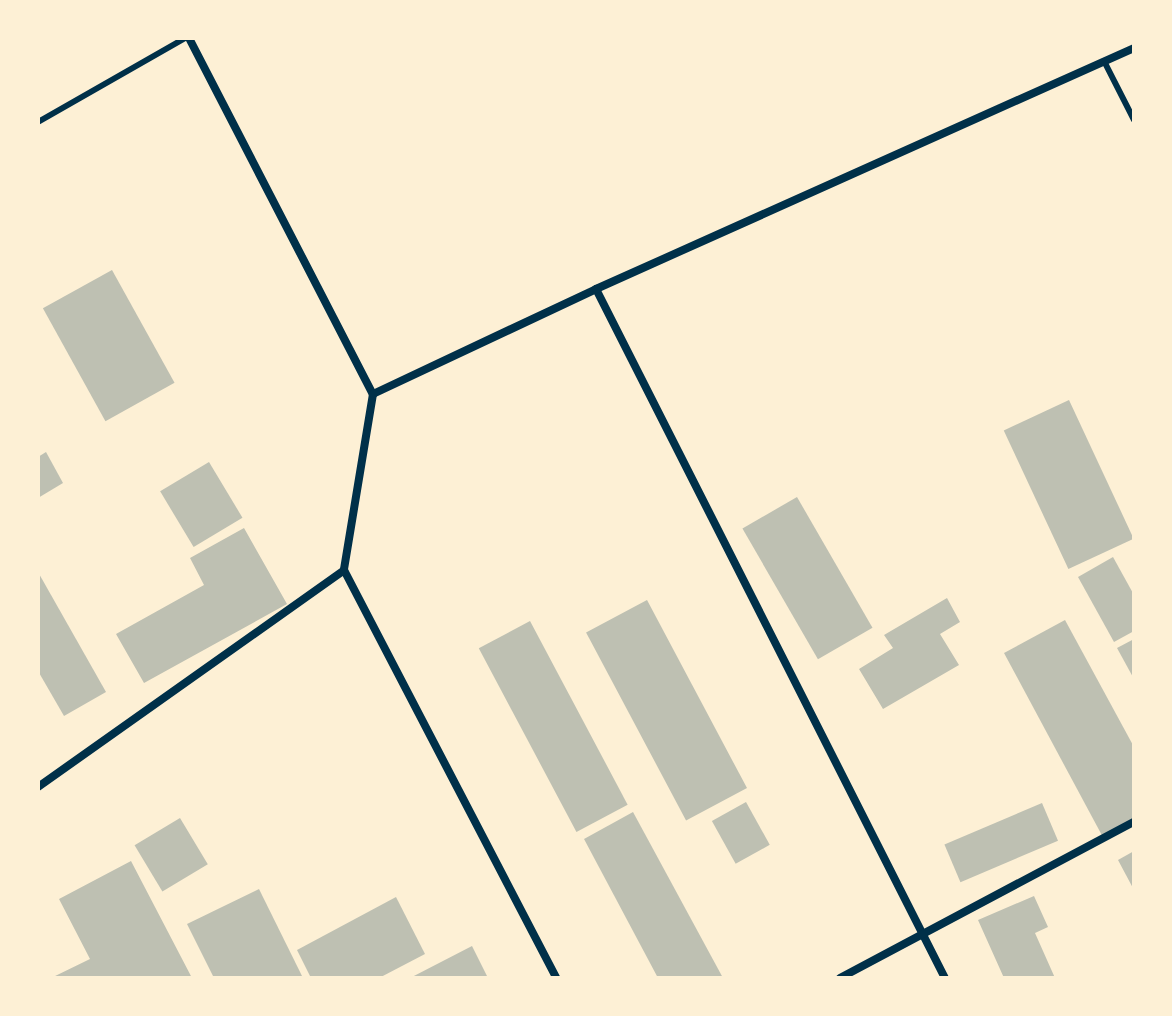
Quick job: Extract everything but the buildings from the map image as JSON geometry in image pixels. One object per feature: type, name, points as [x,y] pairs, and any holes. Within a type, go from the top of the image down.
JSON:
[{"type":"street","points":[[187,38],[373,394],[344,570],[556,978]]},
{"type":"street","points":[[373,394],[596,289],[1134,48]]},
{"type":"street","points":[[596,289],[945,978]]},
{"type":"street","points":[[38,787],[344,570]]},
{"type":"street","points":[[840,978],[1134,822]]},
{"type":"lane","points":[[38,122],[187,38]]},
{"type":"lane","points":[[1104,61],[1134,120]]}]
